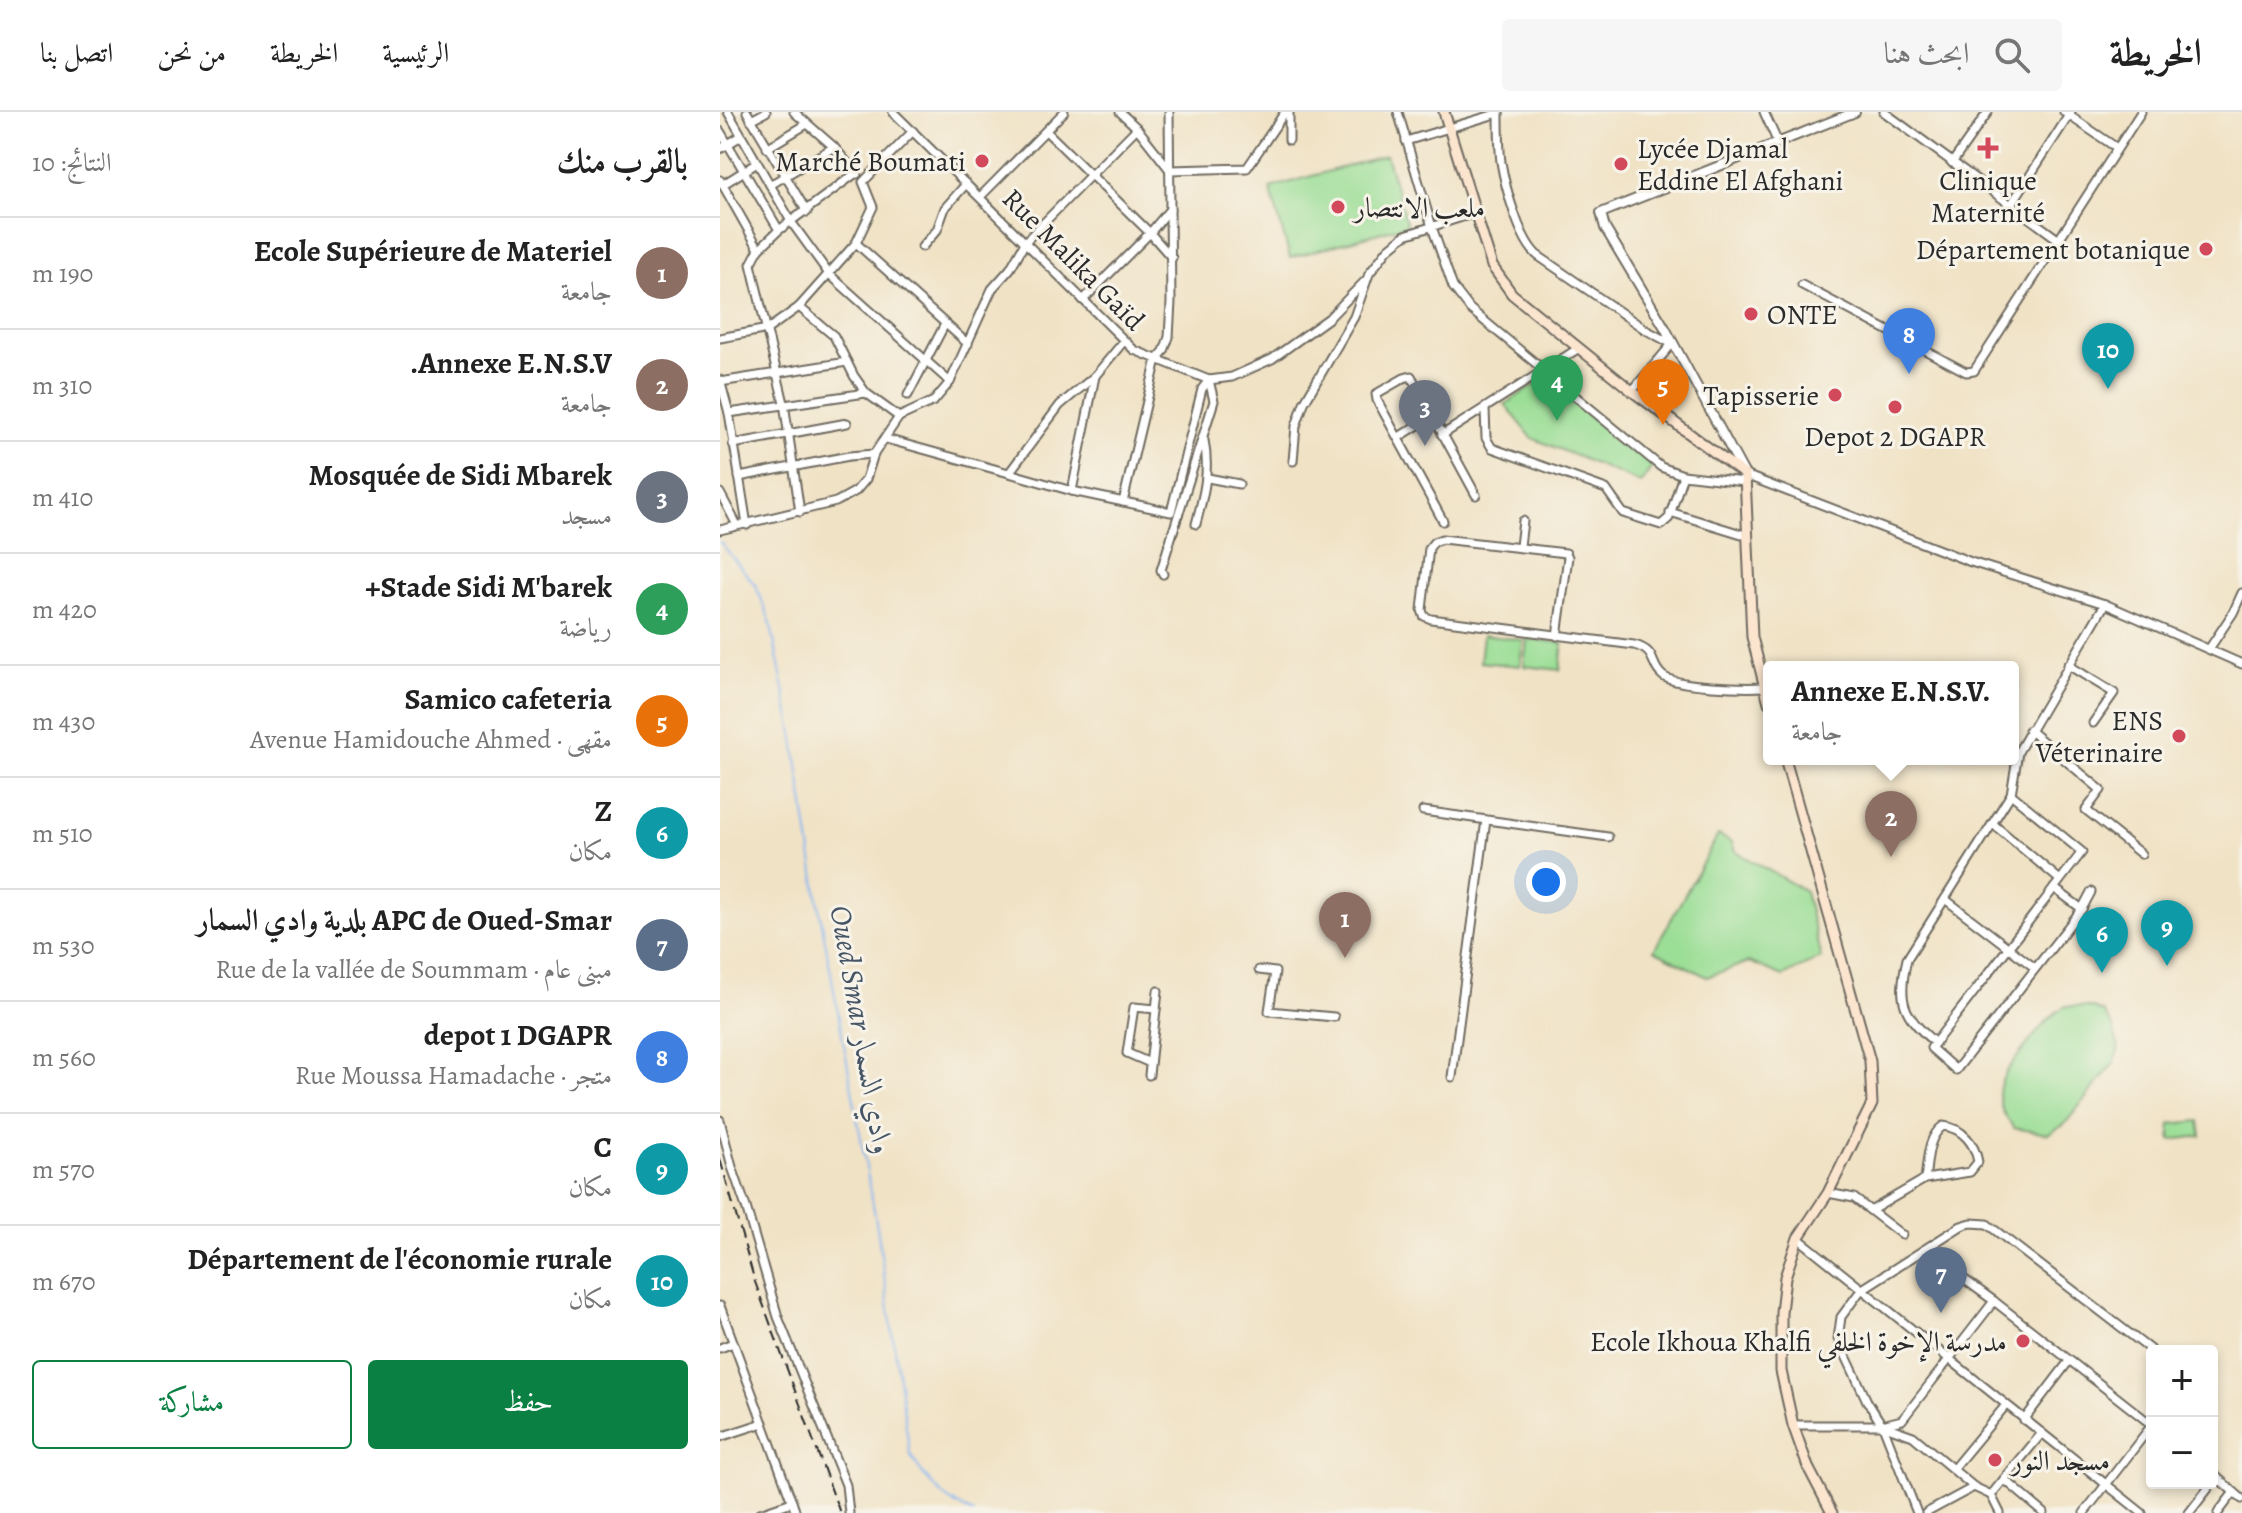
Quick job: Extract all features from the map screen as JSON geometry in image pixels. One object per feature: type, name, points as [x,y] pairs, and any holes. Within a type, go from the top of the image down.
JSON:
[{"type":"main road","points":[[1444,112],[1492,266],[1512,294],[1744,478],[1752,637],[1763,679]]},
{"type":"main road","points":[[1787,765],[1870,1061],[1872,1104],[1828,1193],[1798,1238],[1785,1277],[1781,1312],[1781,1371],[1793,1425],[1808,1467],[1832,1513]]},
{"type":"street","points":[[728,112],[792,223],[829,274],[950,382]]},
{"type":"street","points":[[747,112],[807,212]]},
{"type":"street","points":[[751,120],[766,112]]},
{"type":"street","points":[[720,338],[768,329],[799,307],[863,234],[873,207],[856,173],[834,147],[794,112]]},
{"type":"street","name":"Rue Malika Gaïd","points":[[893,112],[1134,350],[1209,380]]},
{"type":"street","points":[[980,197],[1064,112]]},
{"type":"street","points":[[1120,112],[1137,128],[1170,170]]},
{"type":"street","points":[[1123,502],[1157,359],[1169,337],[1172,258],[1169,112]]},
{"type":"street","points":[[1170,170],[1247,168],[1287,112]]},
{"type":"street","points":[[1287,112],[1289,140]]},
{"type":"street","points":[[1398,112],[1453,287],[1470,309],[1661,467],[1683,475],[1744,478],[1971,562],[2105,604],[2242,664]]},
{"type":"street","points":[[1406,141],[1499,112],[1501,162],[1511,202],[1532,251],[1646,330],[1672,344]]},
{"type":"street","points":[[1764,112],[1778,143]]},
{"type":"street","points":[[1744,478],[1665,328],[1605,228],[1601,213],[1855,112]]},
{"type":"street","points":[[1884,112],[2059,240]]},
{"type":"street","points":[[1952,163],[1988,112]]},
{"type":"street","points":[[1802,285],[1966,372],[1974,371],[2141,112]]},
{"type":"street","points":[[2011,205],[2068,113],[2117,148]]},
{"type":"street","points":[[767,148],[807,124]]},
{"type":"street","points":[[723,529],[836,502],[856,491],[866,479],[874,454],[886,439],[892,424],[899,417],[934,401],[950,382],[992,289],[1010,269],[1026,241],[1137,128]]},
{"type":"street","points":[[720,131],[779,230]]},
{"type":"street","points":[[863,182],[913,131]]},
{"type":"street","points":[[1047,132],[1172,258]]},
{"type":"street","points":[[720,149],[741,136]]},
{"type":"street","points":[[760,199],[786,176],[834,147]]},
{"type":"street","points":[[757,163],[721,184],[759,249]]},
{"type":"street","points":[[800,512],[784,403],[751,264],[759,249],[779,230],[856,173]]},
{"type":"street","points":[[922,247],[937,230],[945,208],[966,184]]},
{"type":"street","points":[[1083,300],[1171,209]]},
{"type":"street","points":[[886,439],[1072,491],[1171,512],[1202,389],[1209,380],[1232,377],[1272,359],[1329,318],[1365,281],[1388,249],[1405,235],[1475,213]]},
{"type":"street","points":[[856,243],[968,344]]},
{"type":"street","points":[[1293,461],[1296,426],[1304,403],[1354,317],[1365,281]]},
{"type":"street","points":[[799,307],[834,336],[866,393],[899,417]]},
{"type":"street","points":[[908,395],[945,324]]},
{"type":"street","points":[[1009,473],[1060,405],[1095,376],[1124,341]]},
{"type":"street","points":[[1632,391],[1672,344]]},
{"type":"street","points":[[1442,435],[1579,348]]},
{"type":"street","points":[[747,525],[729,413],[720,381],[847,362]]},
{"type":"street","points":[[1072,491],[1095,376]]},
{"type":"street","points":[[1443,521],[1376,394],[1411,376],[1476,495]]},
{"type":"street","points":[[1163,574],[1161,570],[1172,531],[1186,496],[1214,401],[1209,380]]},
{"type":"street","points":[[729,413],[866,393]]},
{"type":"street","points":[[1485,409],[1486,438],[1492,448],[1606,489],[1623,513],[1661,525],[1669,518],[1683,475]]},
{"type":"street","points":[[1399,437],[1434,415]]},
{"type":"street","points":[[733,444],[847,423]]},
{"type":"street","points":[[1196,524],[1208,478],[1204,436]]},
{"type":"street","points":[[739,477],[874,454]]},
{"type":"street","points":[[1208,478],[1239,484]]},
{"type":"street","points":[[720,493],[737,525]]},
{"type":"street","points":[[1670,512],[1748,536]]},
{"type":"street","points":[[1520,546],[1523,521]]},
{"type":"street","points":[[1557,636],[1568,557],[1562,551],[1442,539],[1429,548],[1422,610],[1424,616],[1431,619],[1645,648],[1654,658],[1658,671],[1672,681],[1739,688],[1763,687]]},
{"type":"street","points":[[2209,649],[2233,613],[2242,593]]},
{"type":"street","points":[[2019,750],[2105,604]]},
{"type":"street","points":[[2068,665],[2114,693],[2093,723]]},
{"type":"street","points":[[2029,730],[2101,790],[2086,810],[2141,854]]},
{"type":"street","points":[[1935,1043],[1912,1023],[1903,1000],[1902,981],[1907,959],[2011,794],[2016,765]]},
{"type":"street","points":[[2011,794],[2082,852],[1931,1048],[1956,1070],[2082,909],[2091,892]]},
{"type":"street","points":[[1423,811],[1608,837]]},
{"type":"street","points":[[1452,1077],[1486,820]]},
{"type":"street","points":[[1993,824],[2060,880]]},
{"type":"street","points":[[2054,888],[2082,909]]},
{"type":"street","points":[[1945,899],[2035,968]]},
{"type":"street","points":[[1259,970],[1275,972],[1269,1011],[1334,1017]]},
{"type":"street","points":[[1149,1075],[1158,991]]},
{"type":"street","points":[[1150,1063],[1127,1053],[1134,1007],[1156,1009]]},
{"type":"street","points":[[720,1120],[778,1317],[846,1485],[849,1513]]},
{"type":"street","points":[[1872,1210],[1925,1179],[1970,1172],[1978,1162],[1975,1148],[1962,1133],[1943,1126],[1935,1131],[1925,1179]]},
{"type":"street","points":[[1828,1193],[1854,1198],[1902,1235]]},
{"type":"street","points":[[1917,1513],[1882,1425],[1867,1401],[1838,1339],[1841,1317],[1861,1290],[1961,1226],[1987,1224],[2146,1346]]},
{"type":"street","points":[[1798,1238],[2142,1513]]},
{"type":"street","points":[[1924,1250],[2146,1420]]},
{"type":"street","points":[[1793,1425],[1882,1425],[1902,1420],[1994,1301]]},
{"type":"street","points":[[720,1306],[796,1513]]},
{"type":"street","points":[[720,1348],[733,1343]]},
{"type":"street","points":[[2024,1420],[2069,1361]]},
{"type":"street","points":[[1953,1469],[2006,1405]]},
{"type":"street","points":[[720,1437],[763,1423]]},
{"type":"street","points":[[1882,1425],[1913,1436],[1974,1487],[1991,1495],[2000,1513]]},
{"type":"street","points":[[1991,1495],[2042,1433]]},
{"type":"street","points":[[2084,1513],[2146,1433]]},
{"type":"street","points":[[2218,1478],[2242,1499]]},
{"type":"street","points":[[2004,1479],[2044,1513]]},
{"type":"street","points":[[1926,1513],[1974,1487]]},
{"type":"street","points":[[2189,1513],[2205,1489]]},
{"type":"street","points":[[2218,1513],[2234,1492]]},
{"type":"street","points":[[760,1513],[792,1502]]},
{"type":"green space","name":"ملعب الانتصار","points":[[1386,155],[1407,225],[1290,258],[1270,188]]},
{"type":"green space","points":[[1543,380],[1653,465],[1641,483],[1532,438],[1505,404]]},
{"type":"green space","points":[[1483,635],[1523,640],[1520,666],[1480,662]]},
{"type":"green space","points":[[1527,639],[1563,643],[1560,670],[1524,666]]},
{"type":"green space","points":[[1718,835],[1732,842],[1735,851],[1805,891],[1821,958],[1783,976],[1749,962],[1707,977],[1654,950]]},
{"type":"green space","points":[[2066,1006],[2090,1007],[2103,1012],[2112,1025],[2119,1048],[2114,1063],[2064,1125],[2048,1134],[2014,1128],[2000,1105],[2000,1085],[2044,1024]]},
{"type":"green space","points":[[2199,1121],[2201,1136],[2171,1140],[2170,1124]]},
{"type":"waterway","name":"Oued Smar وادي السمار","points":[[720,542],[756,586],[770,621],[793,733],[820,913],[877,1227],[910,1454],[937,1489],[954,1503],[974,1513]]},
{"type":"railway","points":[[720,1159],[755,1282],[840,1513]]},
{"type":"place","name":"Clinique Maternité","points":[[1988,148]]},
{"type":"place","name":"Marché Boumati","points":[[982,161]]},
{"type":"place","name":"Lycée Djamal Eddine El Afghani","points":[[1621,164]]},
{"type":"place","name":"ملعب الانتصار","points":[[1338,207]]},
{"type":"place","name":"Département botanique","points":[[2206,249]]},
{"type":"place","name":"ONTE","points":[[1751,314]]},
{"type":"place","name":"depot 1 DGAPR","points":[[1909,374]]},
{"type":"place","name":"Département de l'économie rurale","points":[[2108,389]]},
{"type":"place","name":"Tapisserie","points":[[1835,395]]},
{"type":"place","name":"Depot 2 DGAPR","points":[[1895,407]]},
{"type":"place","name":"Stade Sidi M'barek+","points":[[1557,421]]},
{"type":"place","name":"Samico cafeteria","points":[[1663,425]]},
{"type":"place","name":"Mosquée de Sidi Mbarek","points":[[1425,446]]},
{"type":"place","name":"ENS Véterinaire","points":[[2179,736]]},
{"type":"place","name":"Annexe E.N.S.V.","points":[[1891,857]]},
{"type":"place","name":"Ecole Supérieure de Materiel","points":[[1345,958]]},
{"type":"place","name":"C","points":[[2167,966]]},
{"type":"place","name":"Z","points":[[2102,973]]},
{"type":"place","name":"APC de Oued-Smar بلدية وادي السمار","points":[[1941,1313]]},
{"type":"place","name":"Ecole Ikhoua Khalfi مدرسة الإخوة الخلفي","points":[[2023,1341]]},
{"type":"place","name":"مسجد النور","points":[[1995,1460]]}]
